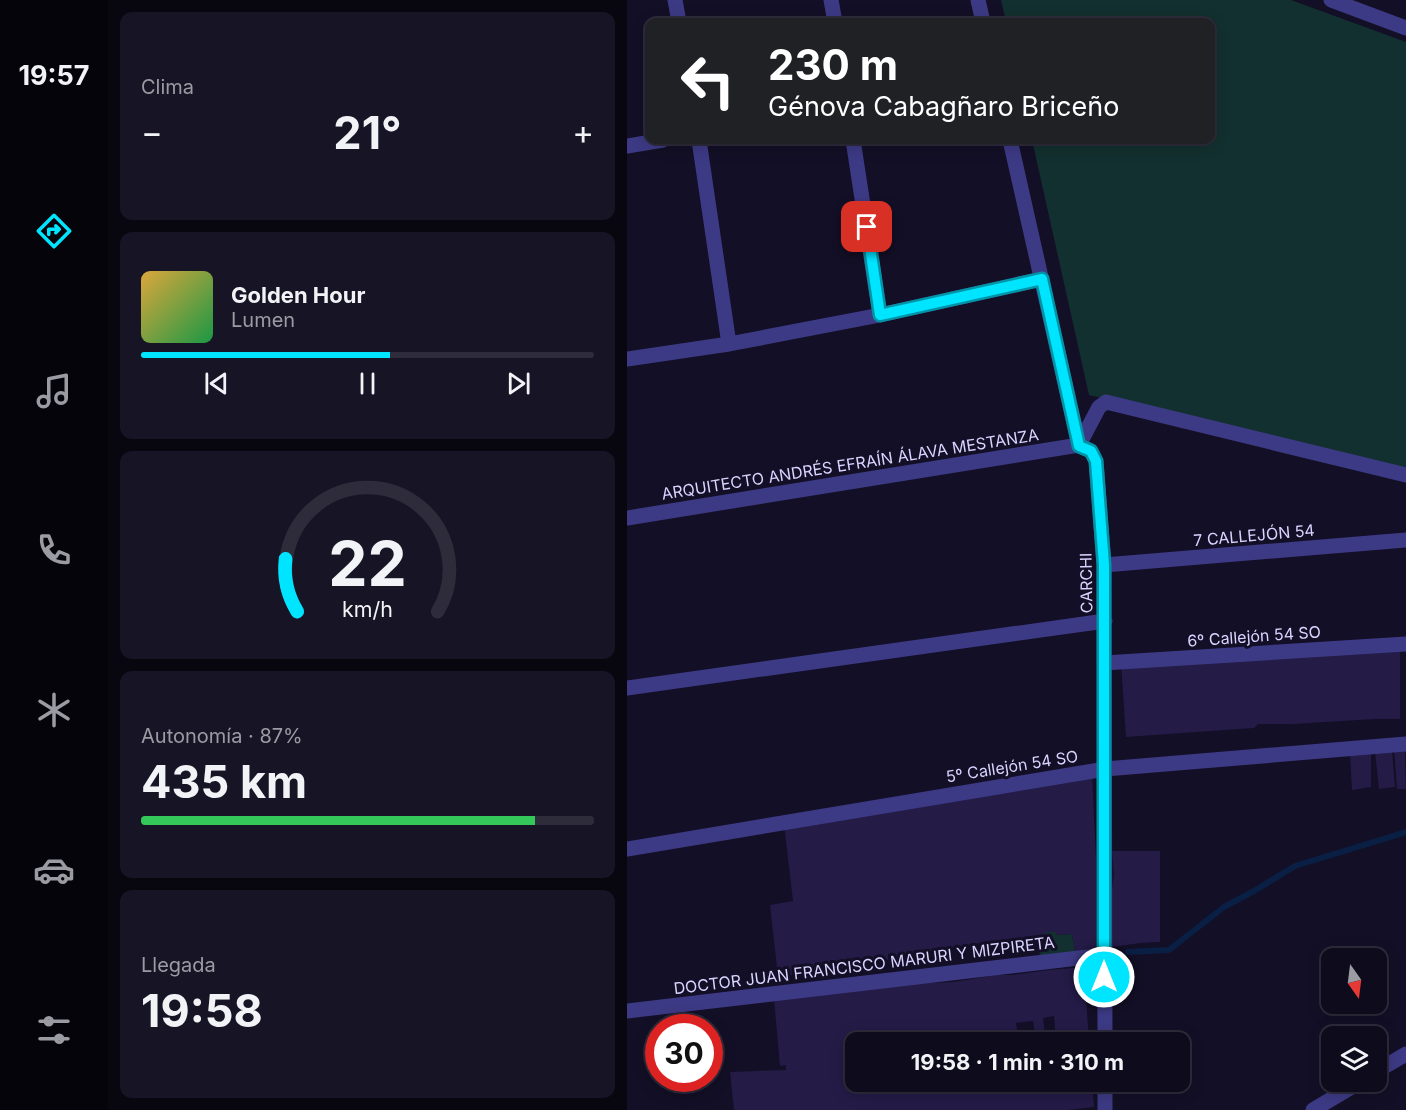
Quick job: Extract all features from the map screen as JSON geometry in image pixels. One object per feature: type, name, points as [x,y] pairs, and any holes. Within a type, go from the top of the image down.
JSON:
[{"type":"street","points":[[675,0],[678,18]]},
{"type":"street","points":[[831,0],[834,18]]},
{"type":"street","points":[[978,0],[982,18]]},
{"type":"street","points":[[1331,0],[1406,28]]},
{"type":"street","points":[[627,146],[645,143]]},
{"type":"street","points":[[700,144],[729,344]]},
{"type":"street","points":[[854,144],[880,315]]},
{"type":"street","name":"CARCHI","points":[[1011,144],[1079,446],[1091,451],[1096,461],[1104,565],[1105,1032]]},
{"type":"street","points":[[627,358],[729,344],[880,315],[1042,279]]},
{"type":"street","points":[[1079,446],[1099,406],[1106,402],[1406,475]]},
{"type":"street","name":"ARQUITECTO ANDRÉS EFRAÍN ÁLAVA MESTANZA","points":[[627,518],[1079,446]]},
{"type":"street","name":"7 CALLEJÓN 54","points":[[1104,565],[1406,540]]},
{"type":"street","points":[[627,688],[1104,621]]},
{"type":"street","name":"6º Callejón 54 SO","points":[[1104,663],[1406,644]]},
{"type":"street","name":"5º Callejón 54 SO","points":[[627,849],[1105,769],[1406,744]]},
{"type":"street","name":"DOCTOR JUAN FRANCISCO MARURI Y MIZPIRETA","points":[[627,1011],[1104,955]]},
{"type":"street","points":[[1387,1065],[1406,1054]]},
{"type":"street","points":[[1105,1092],[1105,1110]]},
{"type":"street","points":[[1313,1110],[1343,1092]]},
{"type":"green space","points":[[1001,0],[1291,0],[1406,42],[1406,471],[1089,395],[1033,144],[1215,144],[1215,18],[1005,18]]},
{"type":"green space","points":[[1045,932],[1056,932],[1057,935],[1072,934],[1075,951],[1040,956],[1038,943],[1046,941]]},
{"type":"building","points":[[1400,648],[1400,719],[1258,724],[1254,728],[1126,737],[1121,663]]},
{"type":"building","points":[[1405,746],[1406,789],[1397,789],[1394,749]]},
{"type":"building","points":[[1392,750],[1395,787],[1379,789],[1375,752]]},
{"type":"building","points":[[1371,753],[1371,787],[1352,790],[1350,754]]},
{"type":"building","points":[[1092,773],[1096,859],[1096,948],[1075,951],[1072,934],[1057,935],[1056,932],[1045,932],[1046,942],[1030,944],[1029,937],[973,944],[839,969],[778,977],[770,905],[793,901],[784,824]]},
{"type":"building","points":[[1112,851],[1160,851],[1160,942],[1112,947],[1114,873]]},
{"type":"building","points":[[1084,967],[1088,1032],[1055,1032],[1054,1016],[1043,1018],[1045,1032],[1035,1032],[1033,1021],[1016,1023],[1017,1032],[845,1032],[845,1092],[1093,1092],[1094,1107],[1068,1110],[734,1110],[730,1072],[786,1070],[786,1065],[780,1066],[774,999],[905,984],[953,982]]},
{"type":"waterway","points":[[1128,952],[1169,950],[1224,907],[1295,866],[1406,832]]},
{"type":"route","points":[[867,227],[880,315],[1042,279],[1079,446],[1091,451],[1096,461],[1104,565],[1104,977]]}]
